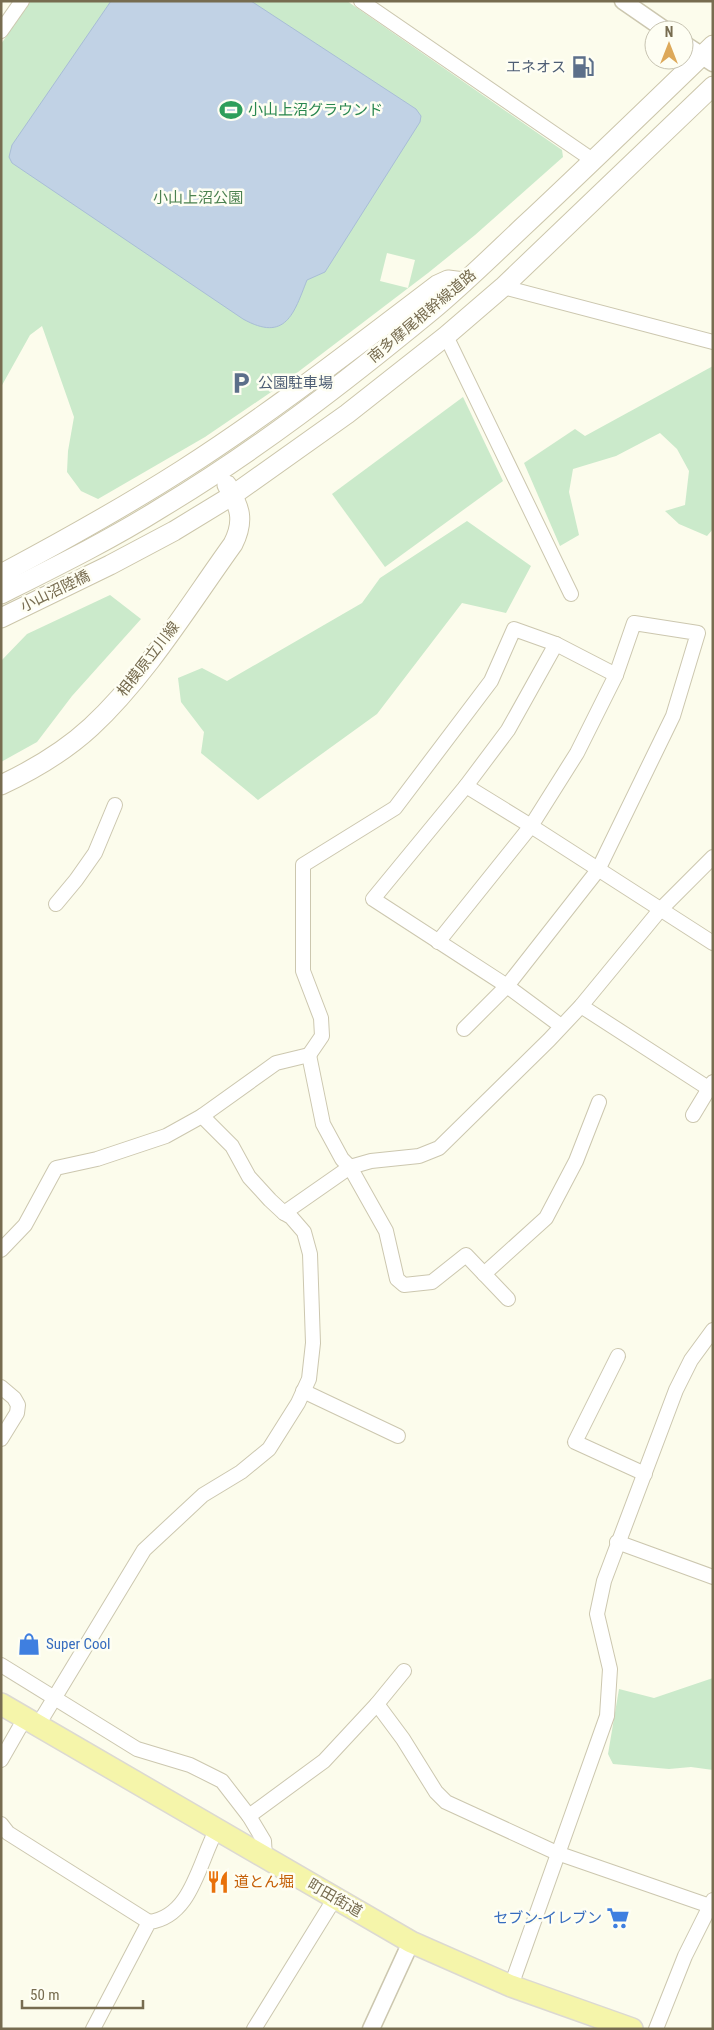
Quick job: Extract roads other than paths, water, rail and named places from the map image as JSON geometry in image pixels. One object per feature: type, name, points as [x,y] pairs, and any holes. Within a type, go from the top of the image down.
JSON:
[{"type":"main road","name":"南多摩尾根幹線道路","points":[[98,544],[163,507],[218,472],[332,391],[464,282],[709,54]]},
{"type":"main road","name":"南多摩尾根幹線道路","points":[[110,565],[174,531],[233,495],[333,424],[446,336],[504,287],[713,86]]},
{"type":"main road","points":[[1,574],[189,465],[284,400],[437,285],[448,280],[464,282]]},
{"type":"main road","name":"相模原立川線","points":[[1,785],[35,768],[77,739],[103,715],[137,676],[233,544],[241,523],[240,513],[233,495],[218,472]]},
{"type":"main road","name":"小山沼陸橋","points":[[1,594],[98,544]]},
{"type":"main road","name":"小山沼陸橋","points":[[1,618],[110,565]]},
{"type":"main road","name":"町田街道","points":[[1,1704],[411,1942],[511,1986],[632,2029]]},
{"type":"street","points":[[1,31],[22,1]]},
{"type":"street","points":[[361,1],[594,161]]},
{"type":"street","points":[[623,1],[651,20]]},
{"type":"street","points":[[694,48],[709,54]]},
{"type":"street","points":[[504,287],[713,342]]},
{"type":"street","points":[[446,336],[571,594]]},
{"type":"street","points":[[438,942],[531,826],[577,753],[616,675],[634,623],[698,633],[673,716],[598,870],[507,986],[464,1028]]},
{"type":"street","points":[[1,1250],[25,1225],[56,1168],[97,1159],[166,1136],[202,1116],[276,1063],[309,1055],[322,1036],[321,1018],[303,971],[303,865],[395,808],[491,681],[514,629],[556,644],[616,675]]},
{"type":"street","points":[[556,644],[508,730],[466,786],[373,899],[507,986],[560,1026]]},
{"type":"street","points":[[466,786],[713,943]]},
{"type":"street","points":[[56,904],[95,854],[115,805]]},
{"type":"street","points":[[284,1213],[350,1168],[371,1161],[419,1156],[439,1148],[549,1040],[560,1026],[581,1006],[660,910],[713,857]]},
{"type":"street","points":[[581,1006],[711,1085],[693,1115]]},
{"type":"street","points":[[309,1055],[323,1124],[386,1231],[397,1279],[404,1285],[432,1282],[466,1255],[508,1299]]},
{"type":"street","points":[[484,1274],[546,1218],[576,1161],[599,1102]]},
{"type":"street","points":[[1,1760],[31,1722],[54,1697],[144,1550],[203,1495],[241,1472],[269,1448],[298,1404],[308,1379],[313,1343],[310,1254],[304,1232],[250,1177],[232,1146],[202,1116]]},
{"type":"street","points":[[511,1986],[607,1716],[610,1669],[597,1614],[604,1581],[617,1542],[676,1390],[691,1360],[713,1330]]},
{"type":"street","points":[[618,1356],[575,1442],[645,1474]]},
{"type":"street","points":[[1,1387],[14,1398],[18,1405],[17,1413],[1,1439]]},
{"type":"street","points":[[303,1391],[398,1436]]},
{"type":"street","points":[[617,1542],[713,1577]]},
{"type":"street","points":[[1,1665],[137,1749],[190,1765],[222,1781],[249,1816],[264,1841],[265,1857]]},
{"type":"street","points":[[249,1816],[324,1761],[377,1704],[404,1671]]},
{"type":"street","points":[[377,1704],[403,1739],[436,1792],[446,1802],[557,1853],[712,1903],[685,1956],[656,2029]]},
{"type":"street","points":[[1,1824],[8,1833],[149,1922]]},
{"type":"street","points":[[93,2029],[149,1922],[168,1916],[182,1903],[190,1892],[217,1829]]},
{"type":"street","points":[[254,2029],[334,1898]]},
{"type":"street","points":[[371,2029],[411,1942]]},
{"type":"water","points":[[111,1],[251,1],[416,109],[421,116],[420,122],[325,272],[307,280],[292,313],[279,326],[269,328],[258,326],[243,319],[12,163],[9,157],[12,145]]},
{"type":"place","name":"エネオス","points":[[583,67]]},
{"type":"place","name":"小山上沼グラウンド","points":[[231,110]]},
{"type":"place","name":"公園駐車場","points":[[241,383]]},
{"type":"place","name":"Super Cool","points":[[29,1644]]},
{"type":"place","name":"道とん堀","points":[[218,1882]]},
{"type":"place","name":"セブン-イレブン","points":[[618,1918]]},
{"type":"park label","name":"小山上沼公園","points":[[198,198]]}]
